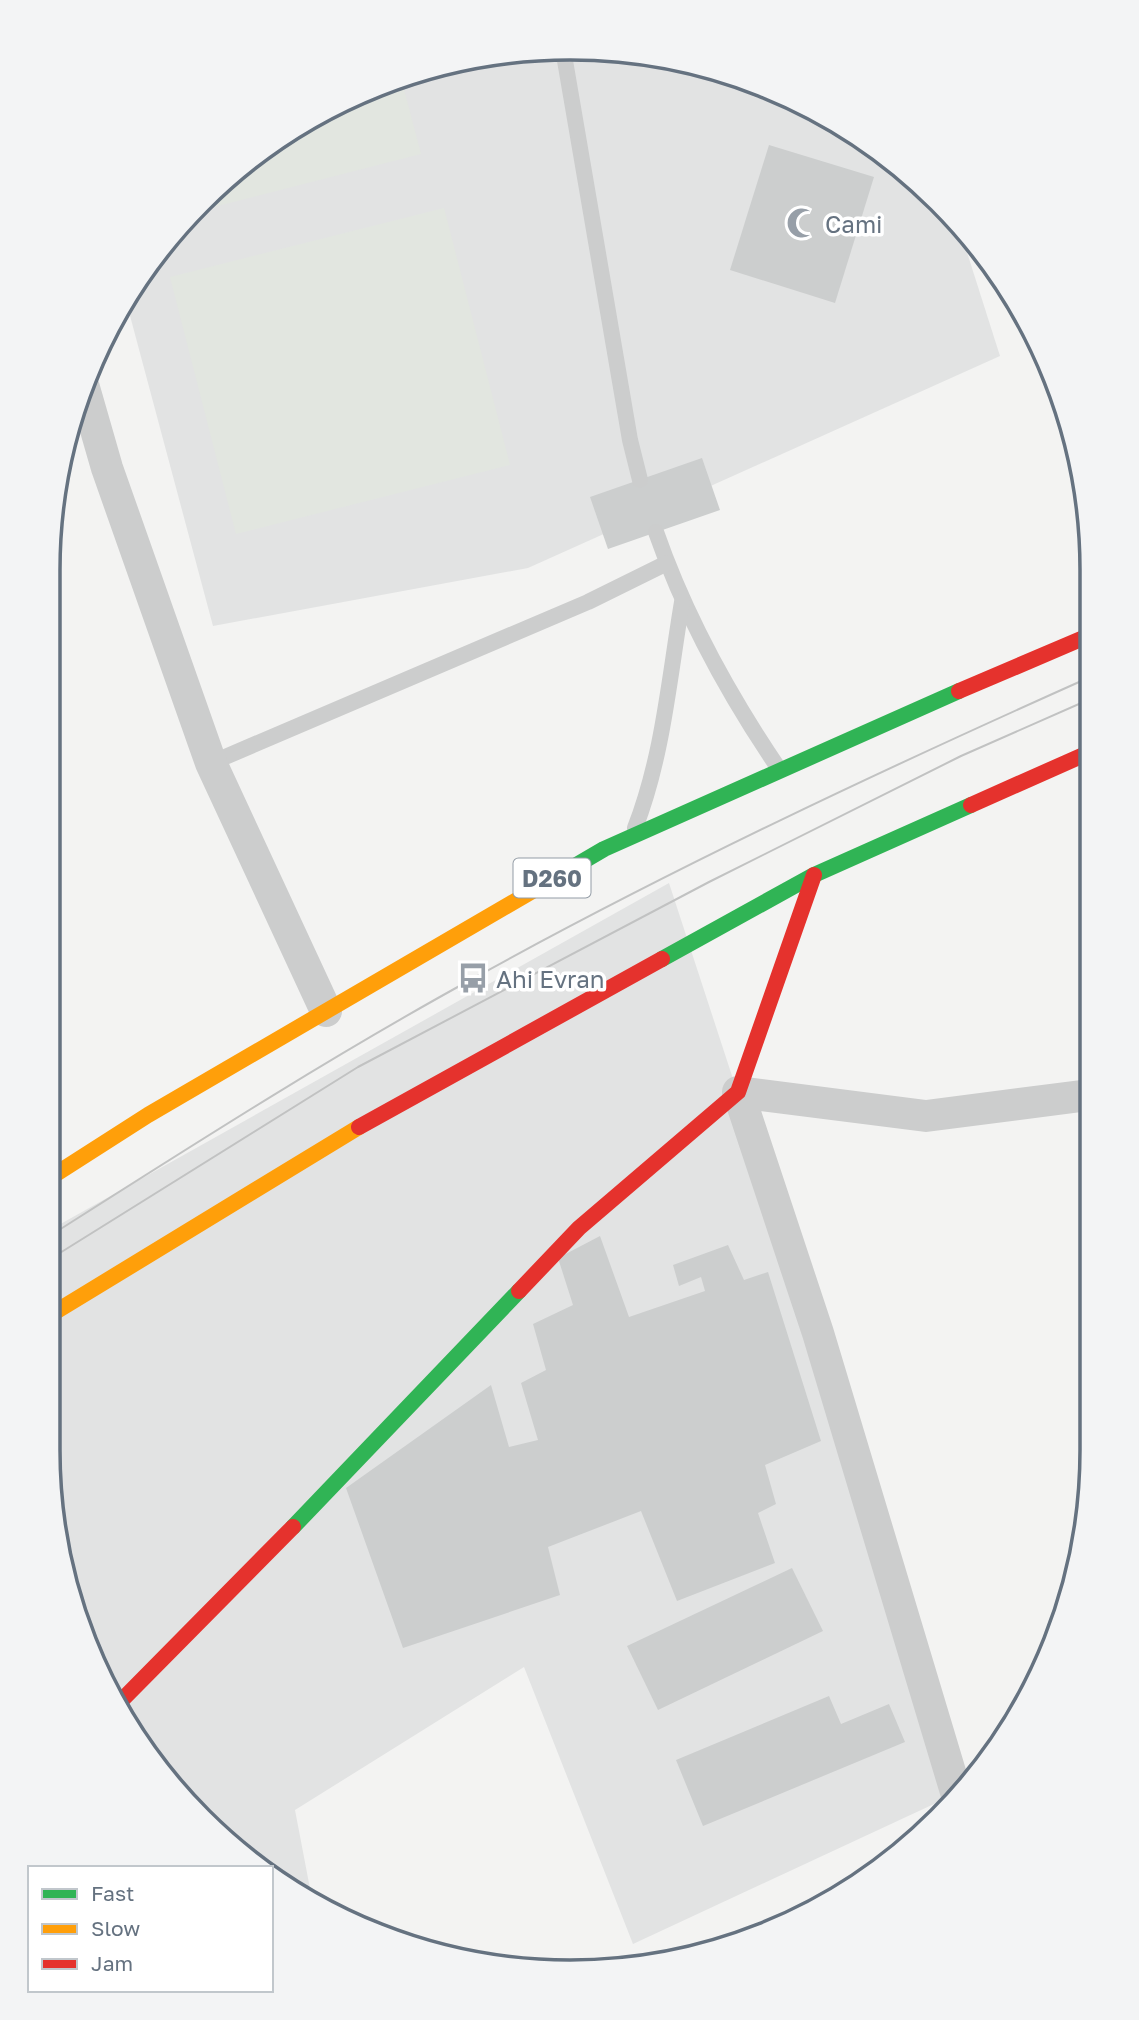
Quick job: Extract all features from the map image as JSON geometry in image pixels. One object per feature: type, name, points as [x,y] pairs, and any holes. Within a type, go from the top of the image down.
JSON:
[{"type":"main road","name":"D260","points":[[60,1172],[148,1115],[604,849],[779,769],[1080,639]]},
{"type":"main road","points":[[60,1309],[367,1122],[814,875],[1080,757]]},
{"type":"main road","points":[[124,1698],[354,1465],[579,1228],[738,1092],[814,875]]},
{"type":"street","points":[[88,403],[107,468],[211,762],[326,1011]]},
{"type":"street","points":[[954,1786],[818,1333],[738,1092],[926,1116],[1080,1096]]},
{"type":"lane","points":[[566,60],[630,440],[640,480]]},
{"type":"lane","points":[[656,532],[682,602],[734,701],[779,769]]},
{"type":"lane","points":[[211,762],[588,603],[667,563]]},
{"type":"lane","points":[[631,836],[648,794],[660,750],[682,602]]},
{"type":"shaded area","points":[[570,60],[669,69],[765,98],[825,128],[853,145],[906,186],[966,249],[1000,356],[528,568],[213,626],[129,312],[145,286],[186,233],[233,186],[286,145],[344,112],[374,98],[438,77],[503,64]]},
{"type":"shaded area","points":[[404,88],[421,154],[210,208],[233,186],[286,145],[344,112]]},
{"type":"shaded area","points":[[444,208],[510,465],[236,534],[170,277]]},
{"type":"shaded area","points":[[669,883],[961,1777],[934,1804],[633,1944],[524,1667],[295,1810],[310,1890],[286,1875],[233,1834],[186,1787],[145,1734],[98,1646],[69,1550],[61,1484],[60,1224]]},
{"type":"building","name":"Cami","points":[[769,145],[874,177],[835,303],[730,270]]},
{"type":"building","points":[[702,458],[720,510],[608,549],[590,497]]},
{"type":"building","points":[[600,1236],[629,1317],[705,1291],[701,1277],[679,1286],[673,1265],[728,1245],[744,1280],[768,1272],[821,1441],[765,1465],[776,1504],[758,1513],[775,1563],[677,1601],[641,1511],[548,1547],[560,1595],[403,1648],[346,1488],[491,1385],[509,1447],[538,1440],[521,1383],[546,1370],[533,1324],[573,1305],[558,1258]]},
{"type":"building","points":[[792,1568],[823,1631],[658,1710],[627,1646]]},
{"type":"building","points":[[829,1696],[841,1724],[889,1704],[905,1742],[703,1826],[676,1760]]},
{"type":"tram line","points":[[60,1229],[312,1072],[420,1008],[549,937],[778,822],[1080,682]]},
{"type":"tram line","points":[[60,1253],[358,1067],[709,882],[961,756],[1080,704]]},
{"type":"traffic: fast","points":[[546,883],[604,849],[959,691]]},
{"type":"traffic: fast","points":[[662,959],[814,875],[971,805]]},
{"type":"traffic: fast","points":[[293,1527],[519,1291]]},
{"type":"traffic: slow","points":[[60,1171],[148,1115],[546,883]]},
{"type":"traffic: slow","points":[[60,1309],[359,1127]]},
{"type":"traffic: jam","points":[[959,691],[1080,639]]},
{"type":"traffic: jam","points":[[971,805],[1080,757]]},
{"type":"traffic: jam","points":[[519,1291],[579,1228],[738,1092],[814,875]]},
{"type":"traffic: jam","points":[[359,1127],[662,959]]},
{"type":"traffic: jam","points":[[124,1698],[293,1527]]},
{"type":"place","name":"Cami","points":[[802,223]]},
{"type":"place","name":"Ahi Evran","points":[[473,978]]}]
